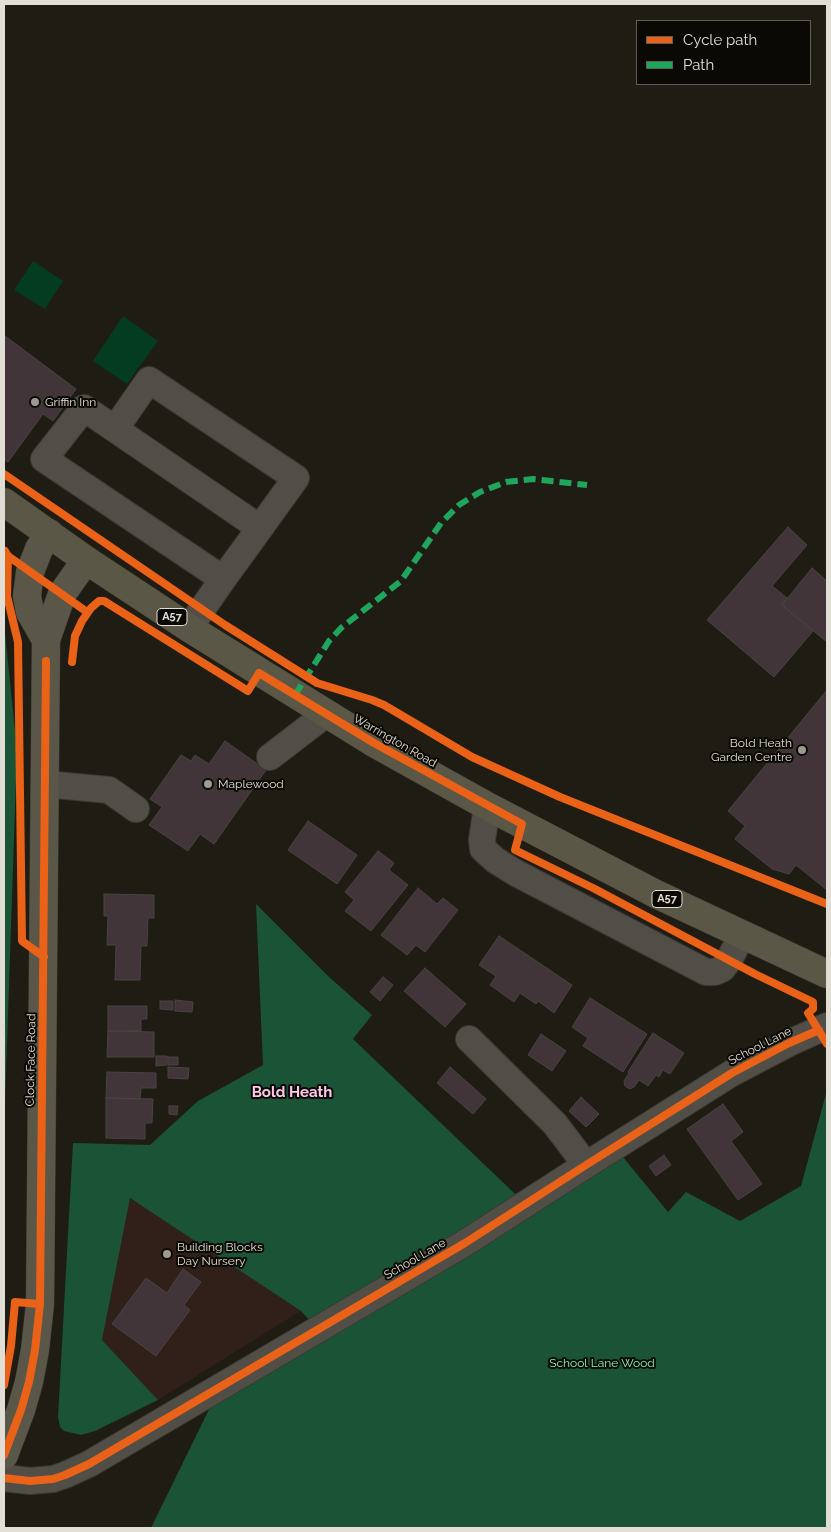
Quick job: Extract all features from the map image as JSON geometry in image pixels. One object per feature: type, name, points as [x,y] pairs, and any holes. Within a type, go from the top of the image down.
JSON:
[{"type":"highway","name":"Warrington Road","points":[[4,502],[86,560],[189,628],[326,714],[487,806],[656,894],[827,974]]},
{"type":"main road","points":[[46,640],[30,612],[28,596],[30,572],[39,548],[49,533]]},
{"type":"main road","name":"Clock Face Road","points":[[4,1455],[21,1410],[29,1382],[40,1304],[46,640],[62,594],[86,560]]},
{"type":"street","points":[[115,429],[149,380],[296,478],[189,628]]},
{"type":"street","points":[[223,579],[44,459],[84,408],[260,528]]},
{"type":"street","points":[[270,758],[326,714]]},
{"type":"street","points":[[45,784],[109,790],[136,809]]},
{"type":"street","points":[[487,806],[482,840],[483,849],[495,860],[516,873],[706,972],[715,972],[722,969],[730,960],[742,935]]},
{"type":"street","name":"School Lane","points":[[4,1478],[30,1481],[53,1479],[89,1464],[465,1243],[586,1164],[732,1073],[789,1043],[827,1026]]},
{"type":"street","points":[[469,1039],[555,1124],[586,1164]]},
{"type":"shaded area","name":"Building Blocks Day Nursery","points":[[129,1197],[301,1311],[158,1400],[102,1340]]},
{"type":"green space","points":[[33,261],[63,281],[45,309],[14,290]]},
{"type":"green space","points":[[123,316],[158,341],[127,384],[93,361]]},
{"type":"green space","points":[[4,623],[17,750],[4,1132]]},
{"type":"green space","name":"School Lane Wood","points":[[256,904],[329,977],[372,1015],[353,1039],[534,1212],[623,1157],[668,1212],[686,1192],[740,1221],[801,1186],[827,1090],[827,1528],[151,1528],[216,1395],[315,1326],[301,1311],[130,1198],[102,1340],[158,1400],[95,1431],[81,1435],[64,1431],[60,1427],[58,1417],[73,1143],[150,1145],[198,1101],[263,1065]]},
{"type":"building","name":"Griffin Inn","points":[[5,336],[76,389],[53,421],[43,414],[8,462],[4,459]]},
{"type":"building","points":[[788,527],[807,545],[772,586],[787,598],[782,605],[813,631],[774,677],[707,620]]},
{"type":"building","points":[[812,568],[827,581],[827,642],[782,605]]},
{"type":"building","name":"Bold Heath Garden Centre","points":[[827,690],[827,890],[796,865],[789,874],[772,869],[735,839],[745,826],[728,811]]},
{"type":"building","name":"Maplewood","points":[[225,741],[266,770],[214,844],[200,834],[188,851],[149,825],[162,807],[150,799],[181,755],[191,761],[195,755],[209,764]]},
{"type":"building","points":[[308,821],[357,855],[337,884],[288,850]]},
{"type":"building","points":[[378,851],[394,863],[389,870],[408,885],[371,931],[345,911],[354,900],[345,892]]},
{"type":"building","points":[[418,888],[437,904],[443,898],[458,910],[425,952],[416,945],[407,955],[381,935]]},
{"type":"building","points":[[104,894],[154,895],[154,918],[148,918],[147,946],[141,946],[140,980],[115,980],[116,945],[107,945],[108,916],[104,916]]},
{"type":"building","points":[[499,936],[572,985],[554,1013],[538,1001],[536,1004],[520,993],[514,1002],[490,985],[496,976],[479,965]]},
{"type":"building","points":[[425,968],[466,1004],[445,1027],[404,991]]},
{"type":"building","points":[[383,977],[393,985],[380,1001],[370,992]]},
{"type":"building","points":[[590,998],[647,1034],[623,1072],[583,1046],[588,1038],[572,1027]]},
{"type":"building","points":[[175,1000],[193,1002],[192,1012],[175,1011]]},
{"type":"building","points":[[160,1001],[173,1001],[173,1010],[160,1009]]},
{"type":"building","points":[[108,1006],[147,1006],[147,1019],[141,1019],[141,1031],[108,1031]]},
{"type":"building","points":[[108,1031],[154,1032],[154,1057],[107,1057]]},
{"type":"building","points":[[653,1033],[684,1053],[670,1074],[663,1070],[659,1077],[656,1075],[648,1086],[639,1080],[630,1089],[625,1086],[624,1081]]},
{"type":"building","points":[[541,1034],[566,1051],[552,1071],[528,1055]]},
{"type":"building","points":[[156,1056],[167,1056],[167,1065],[156,1066]]},
{"type":"building","points":[[168,1057],[178,1057],[178,1065],[168,1065]]},
{"type":"building","points":[[168,1067],[189,1068],[188,1079],[168,1078]]},
{"type":"building","points":[[450,1067],[486,1099],[473,1114],[437,1083]]},
{"type":"building","points":[[107,1072],[156,1073],[156,1088],[141,1088],[140,1099],[106,1098]]},
{"type":"building","points":[[581,1097],[599,1114],[586,1127],[569,1111]]},
{"type":"building","points":[[106,1098],[153,1099],[152,1123],[145,1123],[145,1139],[106,1138]]},
{"type":"building","points":[[723,1104],[743,1132],[731,1141],[762,1184],[738,1200],[687,1129]]},
{"type":"building","points":[[169,1106],[178,1106],[177,1115],[169,1114]]},
{"type":"building","points":[[664,1155],[671,1165],[656,1176],[649,1166]]},
{"type":"building","points":[[183,1269],[201,1282],[184,1305],[190,1310],[156,1356],[112,1324],[146,1278],[167,1293]]},
{"type":"marked path","points":[[295,695],[329,641],[341,628],[401,581],[441,523],[459,505],[480,492],[506,482],[533,479],[587,485]]},
{"type":"cycle path","points":[[4,474],[225,625],[317,683],[384,705],[472,757],[560,797],[827,904]]},
{"type":"cycle path","points":[[5,551],[8,556],[87,612]]},
{"type":"cycle path","points":[[8,556],[7,596],[18,642],[22,941],[44,957]]},
{"type":"cycle path","points":[[72,662],[75,636],[82,621],[91,608],[99,601],[104,601],[248,691],[259,673],[374,743],[522,824],[515,850],[593,888],[755,974],[813,1002],[813,1009],[808,1013],[827,1044]]},
{"type":"cycle path","points":[[4,1455],[21,1410],[29,1382],[40,1304],[46,661]]},
{"type":"cycle path","points":[[4,1478],[30,1481],[53,1479],[89,1464],[465,1243],[732,1073],[789,1043],[819,1030]]},
{"type":"cycle path","points":[[4,1385],[11,1346],[15,1302],[40,1304]]},
{"type":"place","name":"Griffin Inn","points":[[35,402]]},
{"type":"place","name":"Bold Heath Garden Centre","points":[[802,750]]},
{"type":"place","name":"Maplewood","points":[[208,784]]},
{"type":"place","name":"Building Blocks Day Nursery","points":[[167,1254]]},
{"type":"district","name":"Bold Heath","points":[[292,1092]]}]
